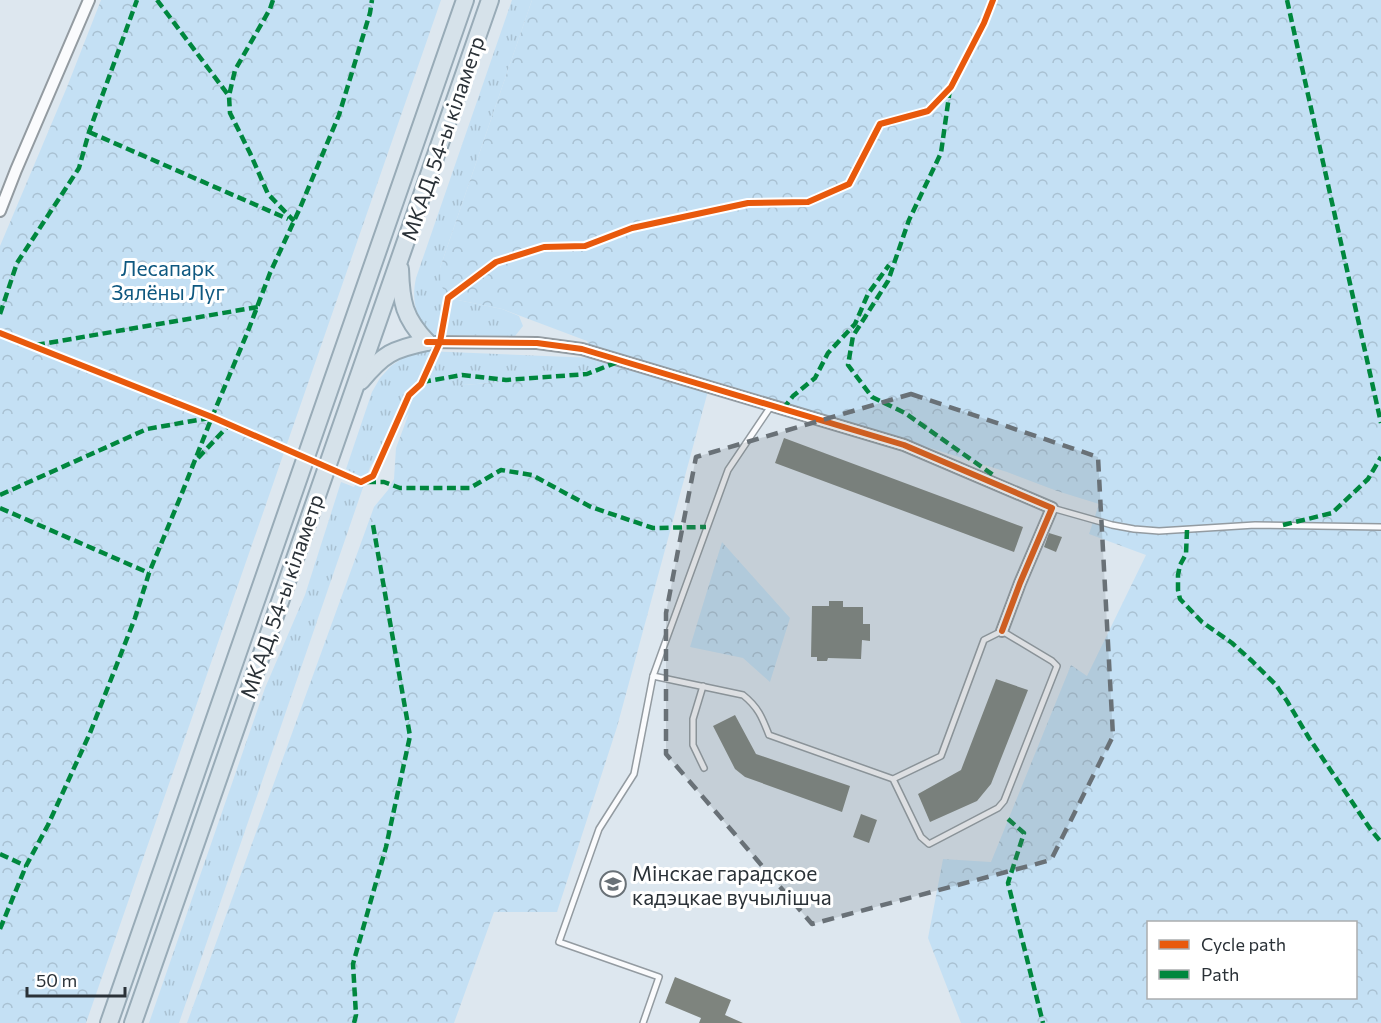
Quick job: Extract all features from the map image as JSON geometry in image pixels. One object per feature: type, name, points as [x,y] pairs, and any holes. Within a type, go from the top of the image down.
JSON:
[{"type":"highway","name":"МКАД, 54-ы кіламетр","points":[[109,1023],[465,0]]},
{"type":"highway","name":"МКАД, 54-ы кіламетр","points":[[133,1023],[490,0]]},
{"type":"highway","points":[[400,260],[401,287],[406,314],[415,329],[427,342]]},
{"type":"highway","points":[[353,391],[374,365],[386,355],[404,347],[427,342]]},
{"type":"street","points":[[0,211],[89,0]]},
{"type":"street","points":[[427,342],[537,343],[582,349],[904,445],[1052,508],[1016,591],[1002,631]]},
{"type":"lane","points":[[642,1023],[659,977],[559,942],[599,829],[634,774],[653,676],[728,470],[771,406]]},
{"type":"lane","points":[[1052,508],[1112,525],[1159,531],[1255,525],[1381,527]]},
{"type":"lane","points":[[653,676],[743,695],[761,714],[769,735],[893,779],[921,837],[929,844],[998,808],[1004,801],[1057,666],[1002,631],[984,640],[941,756],[893,779]]},
{"type":"lane","points":[[703,686],[693,719],[693,745],[704,768]]},
{"type":"highlighted area","points":[[911,394],[1098,457],[1113,736],[1051,860],[812,924],[666,754],[666,613],[696,457]]},
{"type":"green space","name":"Лесапарк Зялёны Луг","points":[[101,0],[441,0],[86,1023],[0,1023],[0,246]]},
{"type":"green space","points":[[512,0],[532,0],[440,268],[448,298],[502,309],[519,316],[523,326],[515,336],[434,335],[416,310],[414,294],[416,278]]},
{"type":"green space","points":[[532,0],[1381,0],[1381,1023],[961,1023],[928,938],[943,859],[991,862],[1071,665],[1087,676],[1146,555],[1089,534],[1099,504],[1007,472],[711,380],[617,727],[557,912],[494,912],[454,1023],[187,1023],[374,507],[394,479],[396,448],[409,413],[423,400],[441,390],[463,385],[598,375],[596,358],[587,341],[502,309],[448,298],[441,285],[440,268]]},
{"type":"green space","points":[[425,351],[596,358],[598,375],[463,385],[409,413],[370,467],[179,1023],[149,1023],[265,688],[305,595],[341,482],[354,487],[360,476],[346,469],[372,392],[380,378],[391,366],[407,355]]},
{"type":"green space","points":[[722,542],[790,618],[770,682],[743,658],[690,647]]},
{"type":"building","points":[[784,438],[1023,527],[1014,552],[775,463]]},
{"type":"building","points":[[1049,533],[1062,537],[1056,552],[1044,547]]},
{"type":"building","points":[[829,601],[843,601],[843,607],[863,607],[863,624],[870,624],[870,641],[862,640],[861,659],[828,658],[827,661],[817,661],[817,657],[811,657],[812,606],[829,606]]},
{"type":"building","points":[[996,679],[1028,690],[991,784],[977,801],[930,822],[918,794],[961,770]]},
{"type":"building","points":[[735,715],[756,754],[850,786],[842,812],[745,777],[735,769],[713,726]]},
{"type":"building","points":[[861,814],[877,820],[869,843],[853,837]]},
{"type":"building","points":[[675,977],[731,1000],[725,1015],[743,1023],[699,1023],[701,1018],[665,1003]]},
{"type":"marked path","points":[[0,314],[17,263],[79,168],[89,132],[137,0]]},
{"type":"marked path","points":[[157,0],[229,96]]},
{"type":"marked path","points":[[273,0],[235,70],[229,96],[230,113],[268,194],[294,221]]},
{"type":"marked path","points":[[0,929],[26,866],[48,825],[90,733],[135,618],[149,573],[270,273],[339,115],[372,0]]},
{"type":"marked path","points":[[1287,0],[1381,423]]},
{"type":"marked path","points":[[950,89],[941,153],[909,220],[888,281],[853,336],[848,365],[872,397],[905,413],[996,477]]},
{"type":"marked path","points":[[89,132],[288,219]]},
{"type":"marked path","points":[[783,409],[793,396],[815,378],[828,353],[855,324],[868,294],[889,265]]},
{"type":"marked path","points":[[36,345],[258,307]]},
{"type":"marked path","points":[[422,382],[462,375],[506,380],[587,374],[620,361]]},
{"type":"marked path","points":[[0,495],[147,429],[209,418]]},
{"type":"marked path","points":[[198,458],[229,425]]},
{"type":"marked path","points":[[1283,525],[1332,513],[1368,479],[1381,457]]},
{"type":"marked path","points":[[367,482],[384,482],[400,488],[470,488],[501,470],[532,475],[591,507],[653,528],[706,527]]},
{"type":"marked path","points":[[0,508],[149,573]]},
{"type":"marked path","points":[[354,1023],[356,1015],[353,964],[386,847],[410,736],[373,525]]},
{"type":"marked path","points":[[1187,530],[1186,554],[1178,575],[1180,599],[1202,622],[1232,643],[1276,685],[1309,738],[1381,842]]},
{"type":"marked path","points":[[1008,819],[1024,833],[1008,883],[1043,1023]]},
{"type":"marked path","points":[[0,854],[26,866]]},
{"type":"cycle path","points":[[0,333],[212,417],[361,482],[373,476],[409,395],[421,384],[440,342],[448,298],[496,262],[544,247],[585,246],[632,228],[748,203],[808,202],[849,184],[880,124],[928,111],[951,87],[984,23],[993,0]]},
{"type":"cycle path","points":[[427,342],[537,343],[582,349],[904,445],[1052,508],[1002,631]]},
{"type":"place","name":"Мінскае гарадское кадэцкае вучылішча","points":[[613,884]]}]
